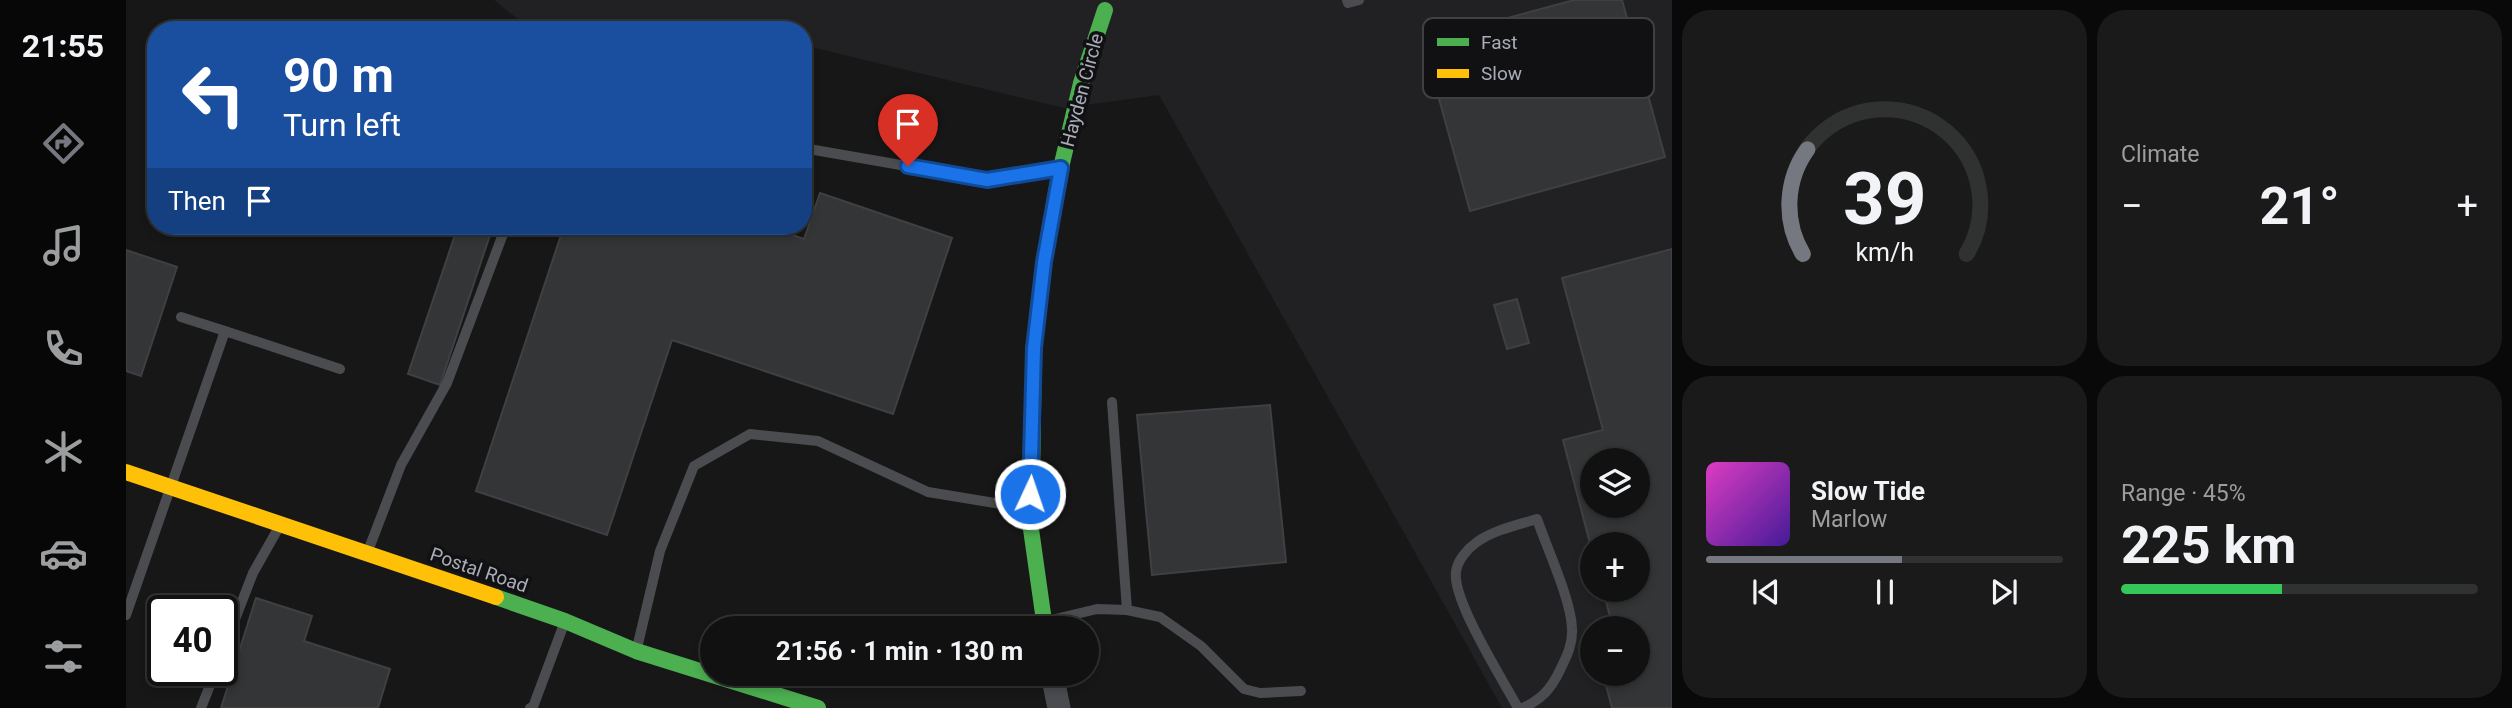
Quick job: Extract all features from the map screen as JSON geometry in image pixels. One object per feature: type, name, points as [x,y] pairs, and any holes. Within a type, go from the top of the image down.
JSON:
[{"type":"street","name":"Hayden Circle","points":[[1044,616],[1028,508],[1034,348],[1044,262],[1061,168],[1102,5]]},
{"type":"street","name":"Postal Road","points":[[126,472],[565,621],[636,651],[818,708]]},
{"type":"street","points":[[1054,686],[1059,708]]},
{"type":"lane","points":[[1346,0],[1348,4],[1359,0]]},
{"type":"lane","points":[[812,150],[987,180],[1061,168]]},
{"type":"lane","points":[[367,554],[401,465],[447,383],[503,235]]},
{"type":"lane","points":[[181,317],[340,369]]},
{"type":"lane","points":[[126,615],[225,331]]},
{"type":"lane","points":[[1112,402],[1127,610]]},
{"type":"lane","points":[[636,651],[660,551],[694,466],[750,434],[818,440],[928,492],[1028,508]]},
{"type":"lane","points":[[1518,708],[1459,597],[1455,573],[1459,561],[1476,542],[1508,527],[1537,519],[1569,610],[1573,629],[1571,649],[1553,685],[1540,699],[1523,708]]},
{"type":"lane","points":[[238,612],[253,573],[281,524]]},
{"type":"lane","points":[[1074,616],[1097,609],[1127,610],[1160,617],[1201,646],[1244,688],[1260,692],[1301,691]]},
{"type":"lane","points":[[533,708],[565,621]]},
{"type":"lane","points":[[201,708],[210,686]]},
{"type":"shaded area","points":[[494,0],[1672,0],[1672,708],[1502,708],[1159,95],[1064,108],[812,47],[812,21],[520,21]]},
{"type":"building","points":[[1574,0],[1622,0],[1627,18],[1508,18]]},
{"type":"building","points":[[1439,98],[1649,98],[1665,157],[1470,211]]},
{"type":"building","points":[[820,193],[952,238],[893,414],[672,340],[607,535],[476,491],[561,235],[792,235],[804,239],[805,235],[812,235],[812,216]]},
{"type":"building","points":[[455,235],[490,235],[440,385],[408,374]]},
{"type":"building","points":[[1672,249],[1672,708],[1612,708],[1606,686],[1650,686],[1650,616],[1610,616],[1606,602],[1650,602],[1650,532],[1587,532],[1583,518],[1650,518],[1650,448],[1580,448],[1580,505],[1563,440],[1603,430],[1562,278]]},
{"type":"building","points":[[126,250],[177,267],[141,376],[126,371]]},
{"type":"building","points":[[1517,299],[1529,343],[1507,349],[1494,305]]},
{"type":"building","points":[[1270,405],[1286,562],[1152,575],[1137,415]]},
{"type":"building","points":[[256,598],[312,616],[304,641],[390,669],[378,708],[221,708],[228,686],[238,686],[238,655]]},
{"type":"traffic: fast","points":[[1043,616],[1028,508],[1032,479],[1034,348],[1044,262],[1059,176],[1081,83],[1105,10]]},
{"type":"traffic: fast","points":[[496,597],[565,621],[636,651],[818,708]]},
{"type":"traffic: slow","points":[[126,472],[496,597]]},
{"type":"route","points":[[908,166],[987,180],[1061,168],[1044,262],[1034,348],[1030,494]]}]
